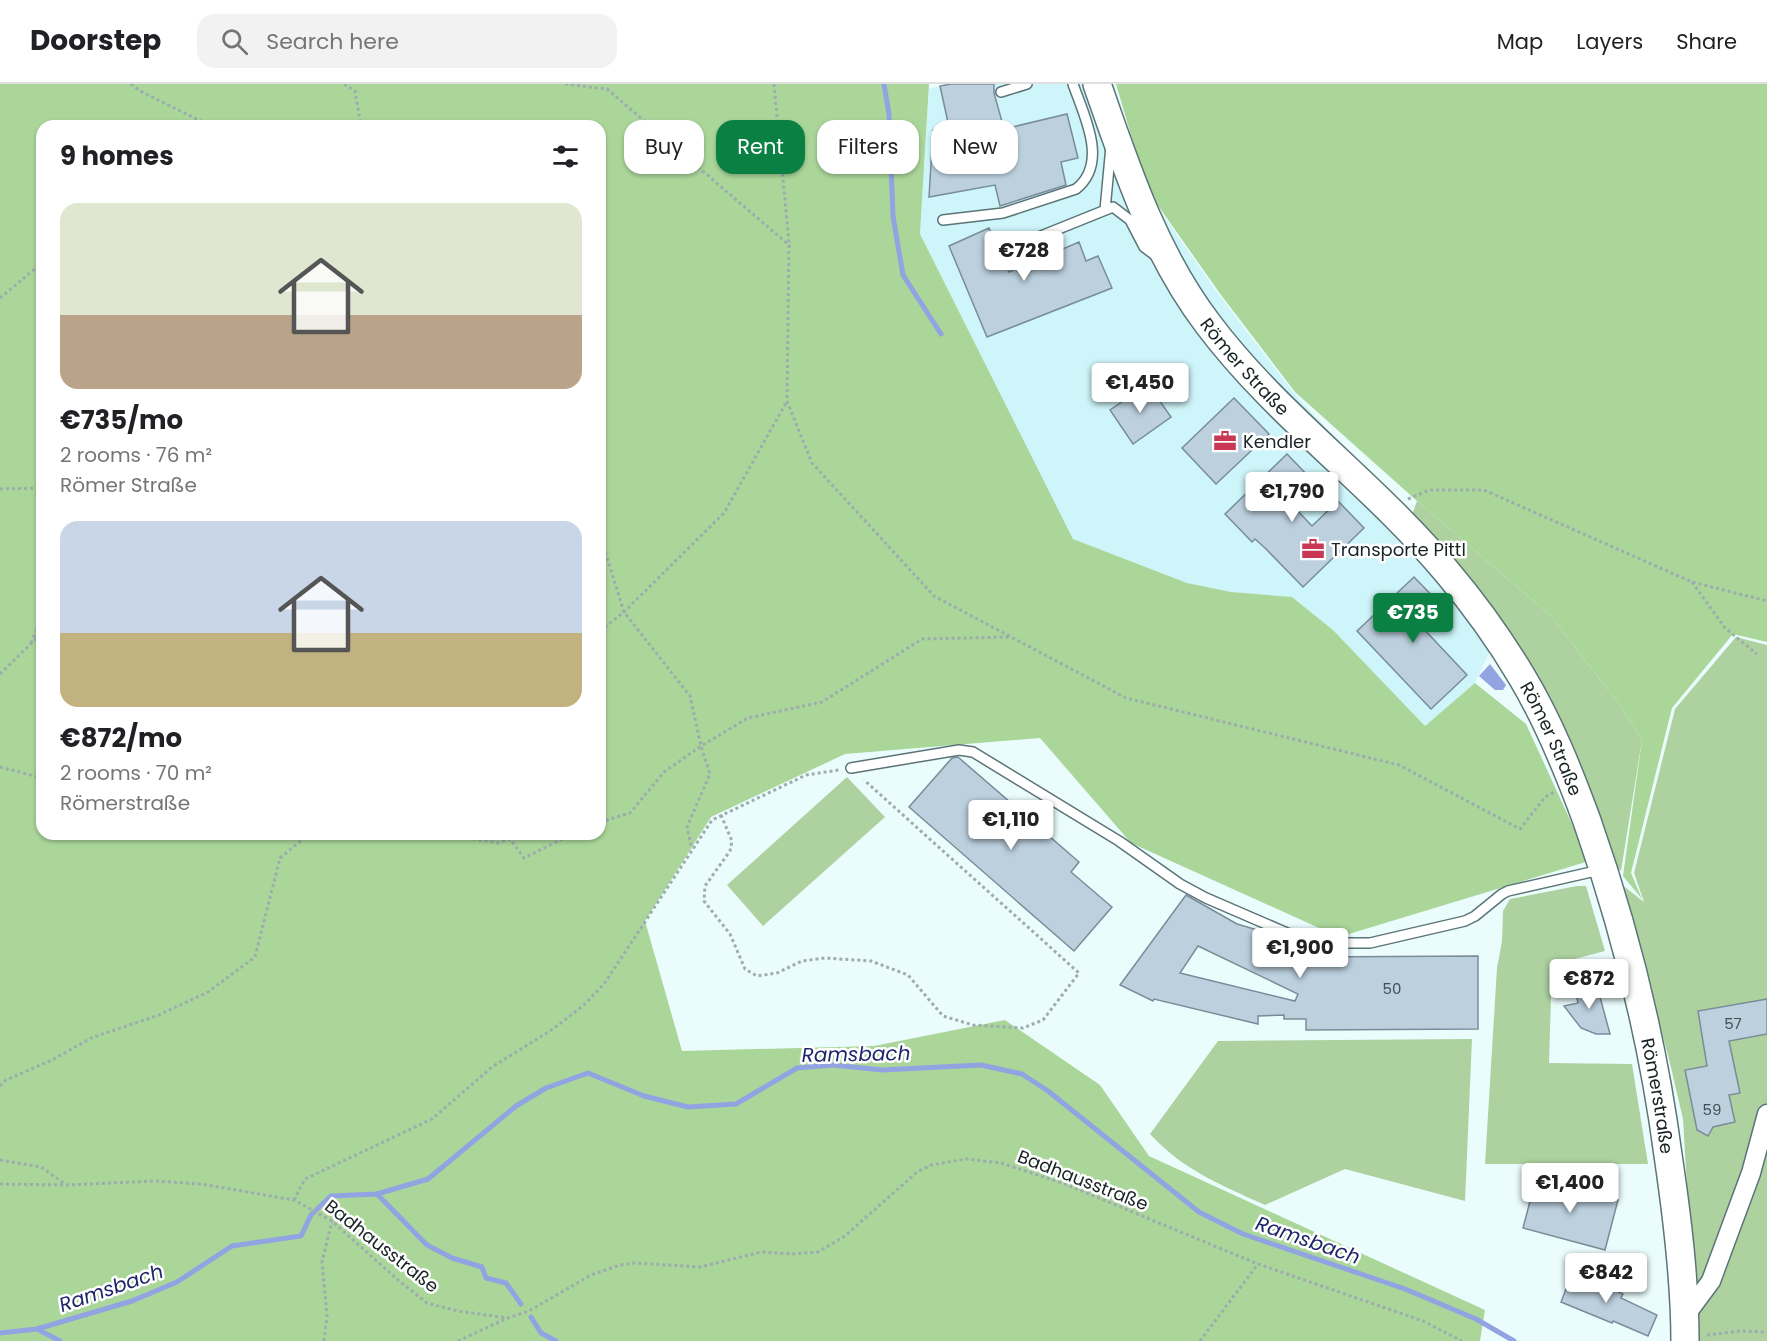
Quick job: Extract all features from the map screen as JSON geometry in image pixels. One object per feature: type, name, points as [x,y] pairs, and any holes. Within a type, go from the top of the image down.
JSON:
[{"type":"main road","name":"Römer Straße","points":[[1097,84],[1144,213],[1188,296],[1228,350],[1274,398],[1388,507],[1447,572],[1494,633],[1523,679],[1572,782],[1601,862]]},
{"type":"main road","name":"Römerstraße","points":[[1601,862],[1622,932],[1653,1061],[1673,1189],[1685,1333]]},
{"type":"street","points":[[1685,1333],[1711,1281],[1751,1173],[1767,1114]]},
{"type":"lane","points":[[1002,92],[1027,84]]},
{"type":"lane","points":[[943,220],[1003,213],[1076,189],[1084,183],[1092,167],[1092,145],[1073,84]]},
{"type":"lane","points":[[1105,210],[1109,159],[1114,132]]},
{"type":"lane","points":[[1031,240],[1113,207],[1130,220],[1144,248],[1172,268]]},
{"type":"lane","points":[[851,768],[959,750],[973,752],[1119,841],[1180,884],[1206,898],[1287,933],[1326,943],[1370,943],[1465,921],[1508,891],[1601,862]]},
{"type":"path","points":[[131,84],[140,91],[199,120]]},
{"type":"path","points":[[344,84],[355,91],[360,120]]},
{"type":"path","points":[[565,84],[608,89],[789,245]]},
{"type":"path","points":[[774,84],[789,245],[787,401],[812,463],[934,596],[1126,698],[1399,765],[1520,830],[1545,797],[1572,782]]},
{"type":"path","points":[[0,298],[36,268]]},
{"type":"path","points":[[606,627],[724,513],[787,401]]},
{"type":"path","points":[[0,489],[36,488]]},
{"type":"path","points":[[1388,507],[1429,490],[1484,490],[1692,582],[1767,601]]},
{"type":"path","points":[[606,554],[624,612],[690,696],[710,774],[687,827],[692,849]]},
{"type":"path","points":[[1692,582],[1725,628],[1757,654]]},
{"type":"path","points":[[30,645],[36,631]]},
{"type":"path","points":[[606,820],[630,813],[664,772],[701,746],[748,718],[822,702],[922,639],[1011,637]]},
{"type":"path","points":[[0,674],[36,639]]},
{"type":"path","points":[[0,767],[36,776]]},
{"type":"path","points":[[294,1200],[305,1179],[432,1119],[492,1067],[553,1029],[584,1005],[604,984],[712,820],[721,814],[806,775],[851,768],[1079,973],[1043,1020],[1023,1028],[974,1024],[943,1016],[908,975],[871,961],[825,958],[802,961],[777,973],[757,976],[745,969],[730,934],[704,901],[705,886],[730,851],[732,841],[721,814]]},
{"type":"path","points":[[0,1086],[6,1080],[92,1038],[159,1015],[208,992],[255,957],[280,858],[302,840]]},
{"type":"path","points":[[480,840],[498,843],[507,840]]},
{"type":"path","points":[[511,840],[524,858],[560,840]]},
{"type":"path","name":"Badhausstraße","points":[[0,1184],[66,1185],[155,1181],[201,1184],[294,1200],[332,1221],[427,1303],[467,1313],[508,1318],[529,1311],[591,1275],[620,1265],[635,1263],[700,1267],[761,1252],[793,1254],[818,1252],[845,1236],[916,1172],[931,1165],[966,1159],[1001,1163],[1065,1184],[1258,1264],[1423,1321],[1462,1341]]},
{"type":"path","points":[[0,1160],[41,1167],[66,1185]]},
{"type":"path","points":[[324,1341],[327,1316],[322,1262],[332,1221]]},
{"type":"path","points":[[1200,1341],[1258,1264]]},
{"type":"path","points":[[458,1341],[508,1318]]},
{"type":"path","points":[[1685,1333],[1767,1332]]},
{"type":"shaded area","points":[[947,84],[1114,84],[1147,192],[1219,295],[1293,392],[1378,485],[1501,628],[1475,683],[1425,726],[1333,630],[1292,597],[1231,592],[1187,583],[1073,539],[920,234],[929,89]]},
{"type":"green space","points":[[0,84],[929,84],[920,234],[1073,539],[1187,583],[1231,592],[1292,597],[1333,630],[1425,726],[1475,683],[1526,724],[1589,861],[1339,937],[1131,843],[1040,738],[845,754],[711,817],[645,921],[682,1051],[874,1046],[1005,1020],[1100,1085],[1149,1156],[1485,1310],[1480,1341],[0,1341]]},
{"type":"green space","points":[[1116,84],[1767,84],[1767,642],[1733,634],[1672,708],[1631,873],[1642,899],[1623,876],[1642,740],[1621,707],[1551,616],[1295,392],[1221,295],[1147,190]]},
{"type":"green space","points":[[1417,501],[1551,616],[1621,707],[1642,740],[1621,871],[1612,863],[1583,780],[1412,515]]},
{"type":"green space","points":[[1736,637],[1767,645],[1767,1341],[1696,1341],[1683,1119],[1621,884],[1644,902],[1634,873],[1675,709]]},
{"type":"green space","points":[[847,777],[885,817],[763,926],[727,885]]},
{"type":"green space","points":[[1586,886],[1605,951],[1552,965],[1549,1063],[1632,1064],[1648,1164],[1485,1164],[1497,968],[1502,941],[1503,911],[1510,899]]},
{"type":"green space","points":[[1472,1039],[1465,1201],[1345,1169],[1265,1205],[1203,1176],[1163,1147],[1150,1134],[1218,1041]]},
{"type":"water","points":[[1490,664],[1506,685],[1503,690],[1495,690],[1479,676]]},
{"type":"building","points":[[994,84],[994,93],[1002,120],[947,120],[940,86]]},
{"type":"building","points":[[1067,114],[1078,158],[1061,162],[1066,185],[1000,206],[995,185],[929,197],[931,164],[931,174],[1018,174],[1018,126]]},
{"type":"building","points":[[989,228],[1009,272],[1079,242],[1086,261],[1098,256],[1112,288],[987,337],[949,246]]},
{"type":"building","points":[[1148,384],[1171,417],[1133,444],[1110,410]]},
{"type":"building","name":"Kendler","points":[[1234,398],[1269,434],[1216,484],[1182,448]]},
{"type":"building","points":[[1287,454],[1314,482],[1291,504],[1312,526],[1338,501],[1364,528],[1303,587],[1265,548],[1255,539],[1252,542],[1225,514]]},
{"type":"building","points":[[1414,577],[1442,606],[1421,626],[1467,675],[1431,709],[1357,631]]},
{"type":"building","points":[[958,757],[1079,862],[1071,872],[1112,907],[1074,951],[909,807],[952,758]]},
{"type":"building","points":[[1186,895],[1237,924],[1305,944],[1306,957],[1478,956],[1478,1029],[1306,1030],[1306,1019],[1284,1019],[1284,1015],[1258,1016],[1258,1024],[1154,999],[1153,1001],[1120,985]],"holes":[[[1198,946],[1298,994],[1295,1001],[1180,973]]]},
{"type":"building","points":[[1597,983],[1610,1034],[1596,1034],[1581,1028],[1564,1006],[1578,1003],[1574,985]]},
{"type":"building","points":[[1767,999],[1767,1034],[1729,1041],[1740,1093],[1729,1095],[1735,1122],[1713,1127],[1708,1136],[1697,1130],[1685,1070],[1707,1066],[1698,1011]]},
{"type":"building","points":[[1536,1178],[1618,1200],[1605,1250],[1523,1228]]},
{"type":"building","points":[[1573,1271],[1623,1294],[1621,1298],[1657,1315],[1648,1336],[1561,1302]]},
{"type":"waterway","points":[[884,84],[889,114],[893,216],[903,275],[941,334]]},
{"type":"waterway","name":"Ramsbach","points":[[0,1333],[37,1329],[132,1301],[177,1282],[232,1246],[301,1236],[311,1215],[331,1196],[377,1194],[428,1179],[516,1106],[546,1088],[588,1073],[644,1096],[688,1107],[736,1104],[797,1068],[833,1065],[882,1070],[981,1065],[1022,1074],[1048,1091],[1199,1212],[1243,1234],[1405,1289],[1476,1319],[1514,1341]]},
{"type":"waterway","points":[[377,1194],[427,1245],[452,1258],[482,1267],[486,1278],[506,1283],[521,1304]]},
{"type":"waterway","points":[[531,1317],[541,1333],[556,1341]]},
{"type":"waterway","points":[[37,1329],[60,1341]]},
{"type":"place","name":"Kendler","points":[[1225,441]]},
{"type":"place","name":"Transporte Pittl","points":[[1313,549]]}]
